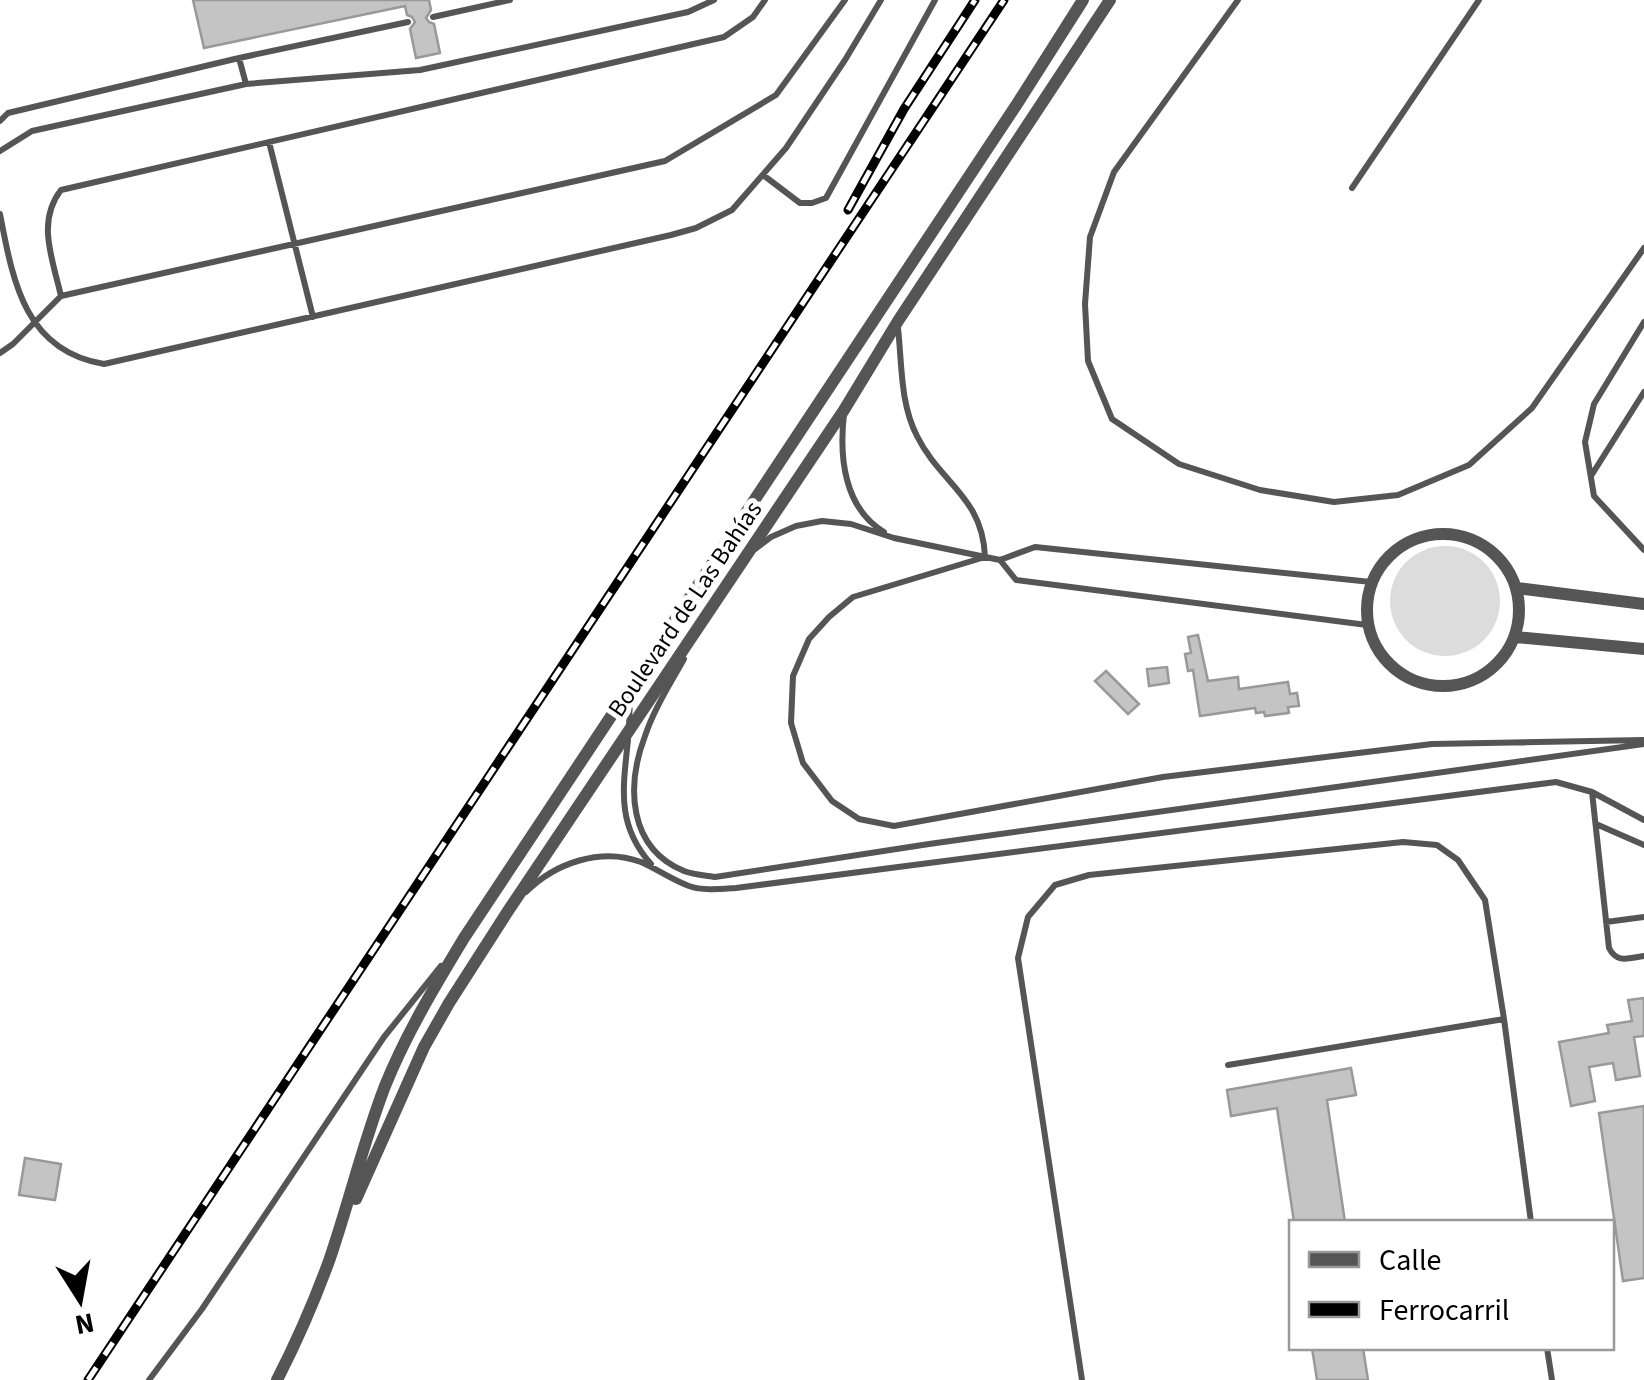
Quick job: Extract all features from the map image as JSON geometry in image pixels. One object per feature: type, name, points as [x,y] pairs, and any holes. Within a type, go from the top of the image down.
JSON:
[{"type":"street","name":"Boulevard de Las Bahías","points":[[277,1380],[310,1311],[384,1088],[406,1038],[464,938],[1083,0]]},
{"type":"street","name":"Boulevard de Las Bahías","points":[[328,1260],[424,1047],[449,1004],[844,410],[898,321],[1110,0]]},
{"type":"street","points":[[1423,536],[1469,538],[1490,550],[1506,567],[1516,588],[1520,612],[1515,637],[1502,659],[1484,675],[1461,685],[1436,687],[1412,681],[1391,668],[1376,648],[1367,625],[1371,582],[1383,562],[1401,546],[1423,536]]},
{"type":"street","points":[[1516,588],[1644,604]]},
{"type":"street","points":[[1515,637],[1644,649]]},
{"type":"lane","points":[[432,17],[510,0]]},
{"type":"lane","points":[[0,151],[32,131],[246,84],[420,70],[688,12],[714,0]]},
{"type":"lane","points":[[62,296],[46,227],[51,202],[61,190],[724,37],[753,17],[765,0]]},
{"type":"lane","points":[[0,353],[62,296],[665,162],[776,96],[846,0]]},
{"type":"lane","points":[[0,214],[12,275],[33,323],[63,351],[104,364],[696,228],[732,210],[786,148],[881,0]]},
{"type":"lane","points":[[763,175],[800,203],[826,198],[936,0]]},
{"type":"lane","points":[[1238,0],[1114,172],[1090,238],[1085,304],[1088,361],[1112,419],[1179,464],[1260,490],[1334,502],[1398,495],[1469,465],[1532,408],[1644,248]]},
{"type":"lane","points":[[1352,188],[1479,0]]},
{"type":"lane","points":[[0,121],[8,113],[408,22]]},
{"type":"lane","points":[[239,58],[246,84]]},
{"type":"lane","points":[[270,142],[313,317]]},
{"type":"lane","points":[[898,321],[905,405],[917,438],[966,498],[980,522],[985,557]]},
{"type":"lane","points":[[1644,322],[1594,404],[1585,442],[1594,496],[1644,550]]},
{"type":"lane","points":[[1591,477],[1644,392]]},
{"type":"lane","points":[[844,410],[841,444],[851,490],[860,512],[894,538]]},
{"type":"lane","points":[[746,556],[771,537],[796,526],[822,521],[850,524],[894,538],[1000,560],[1035,547],[1371,582]]},
{"type":"lane","points":[[985,557],[854,597],[810,638],[792,676],[791,722],[803,762],[832,802],[859,819],[894,826],[1163,778],[1432,744],[1644,742]]},
{"type":"lane","points":[[1000,560],[1016,580],[1367,625]]},
{"type":"lane","points":[[718,598],[643,739],[635,779],[635,815],[643,835],[659,855],[688,873],[736,888]]},
{"type":"lane","points":[[630,688],[624,780],[626,819],[641,852],[666,877]]},
{"type":"lane","points":[[688,873],[715,877],[1644,742]]},
{"type":"lane","points":[[508,911],[561,866],[610,857],[643,863],[692,888],[736,888],[1556,782],[1592,792],[1644,820]]},
{"type":"lane","points":[[1592,792],[1607,940],[1613,955],[1621,960],[1644,956]]},
{"type":"lane","points":[[1596,824],[1644,845]]},
{"type":"lane","points":[[1082,1380],[1018,958],[1028,917],[1054,885],[1089,875],[1403,842],[1436,845],[1458,860],[1484,900],[1531,1220]]},
{"type":"lane","points":[[1606,922],[1644,917]]},
{"type":"lane","points":[[149,1380],[202,1308],[384,1037],[464,938]]},
{"type":"lane","points":[[1228,1065],[1504,1019]]},
{"type":"lane","points":[[1548,1350],[1552,1380]]},
{"type":"shaded area","points":[[1445,546],[1466,550],[1484,562],[1496,580],[1500,601],[1496,622],[1484,640],[1466,652],[1445,656],[1424,652],[1406,640],[1394,622],[1390,601],[1394,580],[1406,562],[1424,550]]},
{"type":"building","points":[[193,0],[429,0],[431,10],[426,18],[434,24],[440,53],[416,58],[410,29],[415,22],[407,15],[405,6],[204,48]]},
{"type":"building","points":[[1198,635],[1208,681],[1238,677],[1239,689],[1288,682],[1290,694],[1297,693],[1299,706],[1288,707],[1289,713],[1265,716],[1264,712],[1256,713],[1255,708],[1200,716],[1193,670],[1188,671],[1185,654],[1191,653],[1188,637]]},
{"type":"building","points":[[1167,667],[1169,683],[1149,686],[1147,669]]},
{"type":"building","points":[[1106,671],[1139,704],[1128,714],[1095,681]]},
{"type":"building","points":[[1644,998],[1644,1036],[1634,1037],[1640,1076],[1616,1080],[1613,1063],[1589,1067],[1595,1101],[1571,1106],[1559,1042],[1609,1033],[1607,1025],[1632,1021],[1628,1000]]},
{"type":"building","points":[[1351,1068],[1356,1095],[1327,1100],[1345,1220],[1294,1220],[1277,1108],[1231,1116],[1227,1090]]},
{"type":"building","points":[[1644,1106],[1644,1278],[1623,1281],[1599,1113]]},
{"type":"building","points":[[25,1158],[61,1164],[55,1200],[19,1195]]},
{"type":"building","points":[[1312,1350],[1363,1350],[1368,1380],[1317,1380]]},
{"type":"railway","points":[[848,210],[904,109],[975,0]]},
{"type":"railway","points":[[88,1380],[1004,0]]}]
